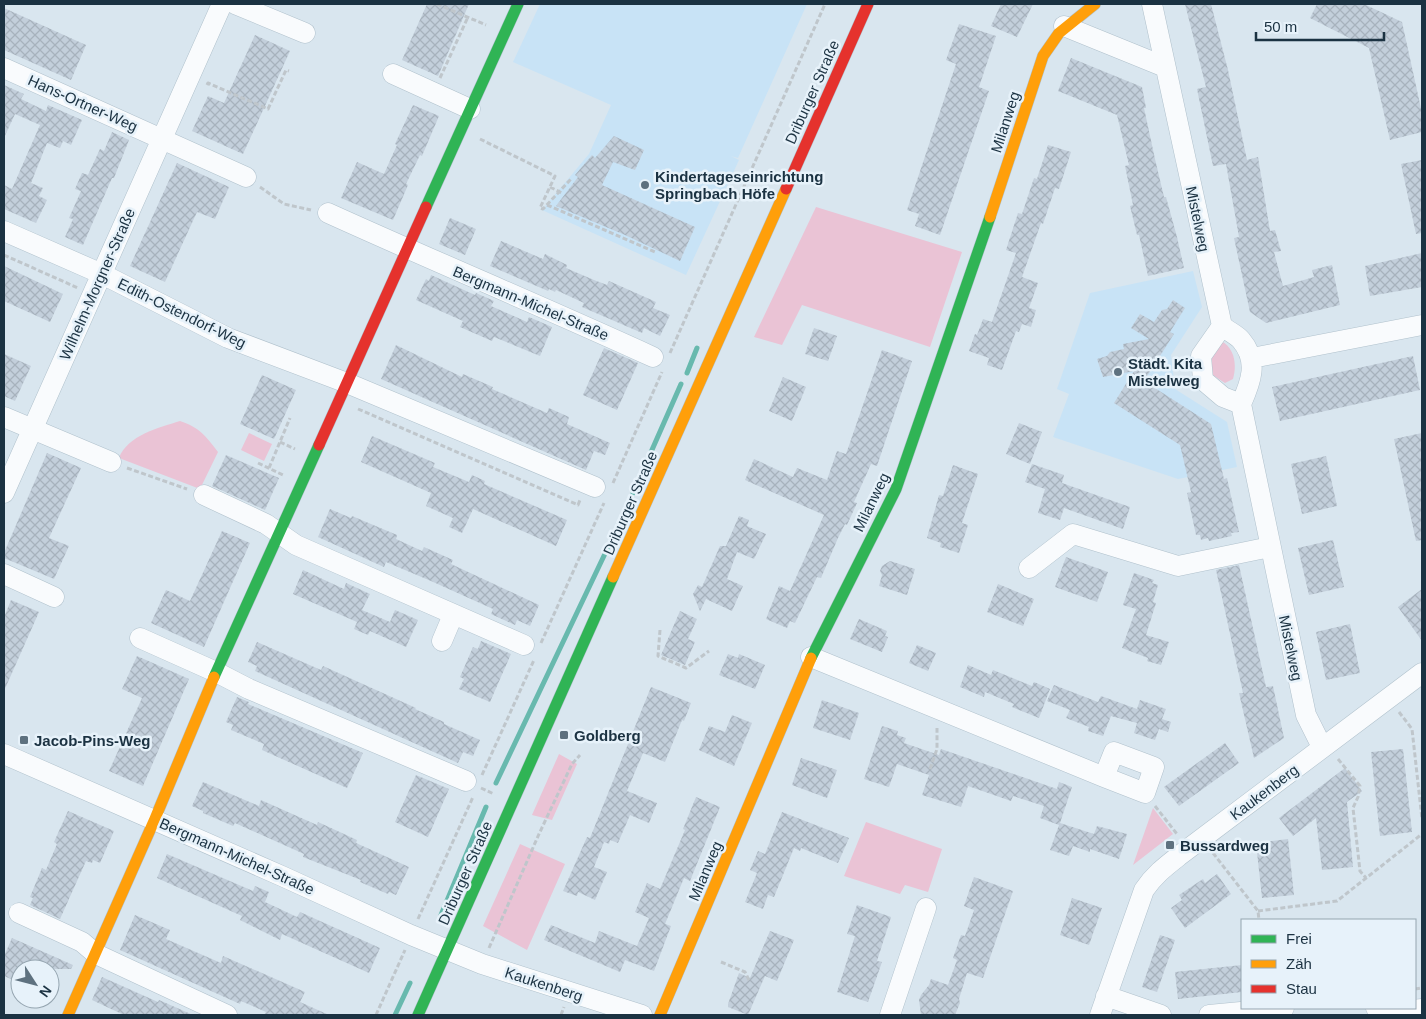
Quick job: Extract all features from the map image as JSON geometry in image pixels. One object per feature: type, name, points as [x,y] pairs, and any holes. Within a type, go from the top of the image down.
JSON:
[{"type":"street","name":"Wilhelm-Morgner-Straße","points":[[4,493],[222,4]]},
{"type":"street","points":[[235,4],[305,33]]},
{"type":"street","name":"Bergmann-Michel-Straße","points":[[447,949],[411,935],[284,877],[154,821],[216,672],[518,4]]},
{"type":"street","name":"Driburger Straße","points":[[418,1015],[868,4]]},
{"type":"street","name":"Milanweg","points":[[660,1015],[811,657],[896,490],[980,248],[1043,56],[1049,43],[1064,26],[1095,4]]},
{"type":"street","name":"Mistelweg","points":[[1152,4],[1222,326]]},
{"type":"street","points":[[1064,26],[1166,67]]},
{"type":"street","name":"Hans-Ortner-Weg","points":[[4,68],[162,139]]},
{"type":"street","points":[[394,74],[470,109]]},
{"type":"street","points":[[162,139],[246,177]]},
{"type":"street","name":"Bergmann-Michel-Straße","points":[[328,214],[654,357]]},
{"type":"street","name":"Edith-Ostendorf-Weg","points":[[4,231],[102,274],[215,332],[347,383]]},
{"type":"street","points":[[1252,358],[1422,325]]},
{"type":"street","points":[[1222,326],[1241,340],[1252,358],[1250,383],[1241,404],[1223,397],[1203,380],[1201,356],[1222,326]]},
{"type":"street","points":[[347,383],[600,489]]},
{"type":"street","name":"Mistelweg","points":[[1241,404],[1306,715],[1324,745]]},
{"type":"street","points":[[4,417],[111,462]]},
{"type":"street","points":[[204,495],[266,524],[296,545],[524,645]]},
{"type":"street","points":[[1029,568],[1072,534],[1178,566],[1270,547]]},
{"type":"street","points":[[4,574],[54,597]]},
{"type":"street","points":[[442,641],[453,614]]},
{"type":"street","points":[[140,638],[249,689],[473,785]]},
{"type":"street","points":[[811,657],[939,710],[1104,777],[1145,793],[1154,767],[1114,752],[1104,777]]},
{"type":"street","name":"Kaukenberg","points":[[1100,1015],[1144,890],[1160,870],[1422,673]]},
{"type":"street","points":[[4,754],[154,821],[68,1015]]},
{"type":"street","points":[[890,1015],[926,908]]},
{"type":"street","points":[[19,913],[82,942],[96,954],[227,1015]]},
{"type":"street","name":"Kaukenberg","points":[[447,949],[482,964],[642,1015]]},
{"type":"street","points":[[1106,996],[1161,1015]]},
{"type":"street","points":[[1209,1015],[1273,1009]]},
{"type":"street","points":[[1378,1009],[1384,1013],[1422,1009]]},
{"type":"path","points":[[437,4],[486,25]]},
{"type":"path","points":[[690,307],[825,4]]},
{"type":"path","points":[[434,92],[468,17]]},
{"type":"path","points":[[205,91],[208,83],[268,110],[286,70],[289,71]]},
{"type":"path","points":[[461,129],[555,176],[540,208],[543,209],[561,192],[571,179]]},
{"type":"path","points":[[246,177],[284,204],[328,214]]},
{"type":"path","points":[[550,187],[561,192]]},
{"type":"path","points":[[547,205],[655,252]]},
{"type":"path","points":[[4,255],[92,294]]},
{"type":"path","points":[[339,401],[578,505],[600,489]]},
{"type":"path","points":[[269,468],[282,443],[290,418]]},
{"type":"path","points":[[376,1015],[600,489],[636,430]]},
{"type":"path","points":[[111,462],[204,495]]},
{"type":"path","points":[[258,463],[288,477]]},
{"type":"path","points":[[660,630],[658,656],[686,668],[709,651]]},
{"type":"path","points":[[1388,699],[1412,730],[1422,819]]},
{"type":"path","points":[[930,769],[937,748],[939,710]]},
{"type":"path","points":[[1324,745],[1360,786],[1358,797],[1352,808],[1360,872],[1366,878]]},
{"type":"path","points":[[482,964],[538,834],[572,764],[580,755]]},
{"type":"path","points":[[1145,793],[1258,911],[1259,919]]},
{"type":"path","points":[[1258,911],[1337,901],[1422,834]]},
{"type":"path","points":[[721,962],[745,972],[750,982]]},
{"type":"shaded area","points":[[540,4],[807,4],[738,158],[731,156],[739,160],[686,275],[542,210],[589,154],[611,105],[513,62]]},
{"type":"shaded area","points":[[816,207],[962,252],[930,347],[802,305],[782,345],[754,337]]},
{"type":"shaded area","name":"Städt. Kita Mistelweg","points":[[1193,271],[1202,307],[1171,355],[1175,389],[1227,422],[1237,467],[1178,479],[1053,437],[1069,394],[1057,389],[1090,293]]},
{"type":"shaded area","points":[[1221,341],[1232,352],[1235,363],[1233,379],[1225,383],[1208,372],[1206,360]]},
{"type":"shaded area","points":[[180,421],[202,433],[218,452],[200,489],[119,458],[123,450],[136,438]]},
{"type":"shaded area","points":[[249,433],[272,444],[264,461],[241,450]]},
{"type":"shaded area","points":[[559,754],[577,764],[552,820],[532,815]]},
{"type":"shaded area","points":[[1153,808],[1173,834],[1133,865]]},
{"type":"shaded area","points":[[866,822],[942,849],[928,892],[905,885],[900,894],[844,876]]},
{"type":"shaded area","points":[[520,844],[565,864],[527,950],[483,926]]},
{"type":"building","points":[[427,4],[469,4],[438,76],[402,60]]},
{"type":"building","points":[[1001,4],[1033,4],[1017,37],[991,26]]},
{"type":"building","points":[[1185,4],[1211,4],[1228,70],[1247,160],[1258,157],[1270,231],[1275,230],[1281,251],[1274,252],[1283,286],[1314,277],[1312,270],[1332,265],[1340,305],[1266,323],[1250,312],[1234,238],[1239,237],[1226,164],[1213,166],[1197,89],[1206,87]]},
{"type":"building","points":[[1317,4],[1364,4],[1402,22],[1422,113],[1422,132],[1390,140],[1369,48],[1310,18]]},
{"type":"building","points":[[4,8],[86,45],[71,80],[4,50]]},
{"type":"building","points":[[959,24],[996,36],[979,87],[989,91],[940,235],[915,226],[919,214],[907,210],[956,64],[946,60]]},
{"type":"building","points":[[255,35],[290,51],[243,154],[192,131],[208,96],[224,103]]},
{"type":"building","points":[[1071,58],[1142,87],[1146,108],[1144,108],[1155,159],[1184,268],[1148,276],[1130,206],[1133,205],[1125,166],[1129,165],[1117,115],[1058,91]]},
{"type":"building","points":[[4,85],[24,94],[21,99],[46,111],[48,105],[82,120],[71,145],[63,141],[60,148],[47,143],[31,183],[43,188],[39,196],[47,200],[36,223],[4,209],[4,185],[12,189],[40,125],[15,114],[4,138]]},
{"type":"building","points":[[413,105],[439,116],[422,156],[420,155],[406,184],[408,185],[393,220],[341,198],[357,162],[384,174]]},
{"type":"building","points":[[112,132],[129,140],[114,178],[112,178],[83,245],[65,237],[73,219],[69,218],[81,191],[75,189],[82,173],[88,175],[100,149],[104,151]]},
{"type":"building","points":[[614,136],[644,150],[635,170],[613,162],[602,185],[695,227],[680,261],[556,206],[578,177],[575,175],[592,155],[595,158]]},
{"type":"building","points":[[1048,145],[1071,152],[1059,189],[1055,188],[1022,277],[1038,283],[1029,308],[1036,310],[1031,327],[1022,324],[1019,332],[1016,331],[1002,370],[987,365],[989,358],[969,351],[983,319],[992,322],[1016,253],[1006,250],[1018,213],[1022,214],[1034,178],[1037,179]]},
{"type":"building","points":[[1422,160],[1422,233],[1416,234],[1401,164]]},
{"type":"building","points":[[177,163],[229,187],[215,219],[197,212],[165,282],[130,266]]},
{"type":"building","points":[[450,218],[476,229],[465,255],[439,244]]},
{"type":"building","points":[[501,241],[543,259],[545,254],[567,265],[566,268],[607,285],[609,281],[656,302],[653,308],[670,315],[660,336],[644,328],[642,333],[582,307],[584,303],[556,290],[555,292],[549,289],[548,291],[490,266]]},
{"type":"building","points":[[1422,253],[1422,287],[1370,296],[1365,266]]},
{"type":"building","points":[[4,266],[63,294],[50,322],[4,301]]},
{"type":"building","points":[[431,275],[475,295],[476,293],[494,301],[491,306],[527,322],[529,317],[552,327],[540,356],[494,337],[492,341],[460,327],[463,321],[416,300],[426,279],[429,281]]},
{"type":"building","points":[[1173,300],[1185,308],[1170,332],[1174,334],[1144,381],[1211,424],[1224,479],[1227,478],[1239,532],[1231,533],[1232,536],[1209,541],[1208,538],[1201,540],[1200,535],[1196,535],[1187,493],[1191,492],[1180,445],[1114,403],[1134,371],[1103,377],[1097,359],[1107,356],[1110,352],[1124,349],[1123,344],[1149,339],[1131,328],[1140,314],[1154,322],[1162,310],[1167,309]]},
{"type":"building","points":[[814,328],[837,336],[828,361],[805,354]]},
{"type":"building","points":[[396,345],[462,377],[463,374],[547,413],[549,408],[569,417],[567,424],[610,443],[605,455],[594,451],[586,470],[381,379]]},
{"type":"building","points":[[604,348],[638,363],[617,410],[583,395]]},
{"type":"building","points":[[882,350],[912,361],[877,466],[871,464],[854,502],[857,503],[847,525],[845,524],[838,538],[821,578],[817,577],[795,623],[790,621],[787,628],[766,619],[779,586],[790,591],[824,515],[745,480],[754,459],[793,477],[797,468],[827,480],[837,451],[846,454]]},
{"type":"building","points":[[4,354],[31,366],[15,401],[4,396]]},
{"type":"building","points":[[1413,356],[1420,390],[1280,421],[1272,387]]},
{"type":"building","points":[[262,375],[296,390],[274,439],[240,424]]},
{"type":"building","points":[[783,377],[806,387],[792,421],[769,411]]},
{"type":"building","points":[[1019,423],[1042,432],[1030,464],[1006,454]]},
{"type":"building","points":[[1422,433],[1422,540],[1416,541],[1394,439]]},
{"type":"building","points":[[372,436],[435,463],[433,467],[469,482],[472,475],[485,481],[484,484],[567,520],[556,546],[473,509],[462,533],[449,527],[453,518],[426,506],[431,493],[361,462]]},
{"type":"building","points":[[47,453],[81,468],[49,538],[69,546],[54,579],[4,558],[4,553]]},
{"type":"building","points":[[226,455],[279,478],[265,510],[212,486]]},
{"type":"building","points":[[1326,456],[1337,506],[1302,514],[1291,464]]},
{"type":"building","points":[[1032,464],[1064,475],[1062,483],[1130,507],[1123,529],[1064,508],[1060,520],[1038,513],[1045,489],[1025,482]]},
{"type":"building","points":[[953,465],[978,474],[962,523],[968,525],[959,553],[940,547],[941,543],[927,538],[939,495],[943,496]]},
{"type":"building","points":[[330,509],[397,535],[396,539],[422,551],[424,547],[453,560],[451,564],[539,605],[530,626],[517,620],[515,625],[491,614],[493,609],[431,581],[386,562],[384,567],[318,537]]},
{"type":"building","points":[[739,516],[749,520],[747,526],[766,534],[754,559],[737,552],[727,579],[743,586],[732,611],[706,599],[700,611],[693,594],[698,585],[702,587],[720,546],[726,546]]},
{"type":"building","points":[[222,531],[250,543],[204,647],[151,623],[166,590],[190,601]]},
{"type":"building","points":[[1333,540],[1344,587],[1309,595],[1298,548]]},
{"type":"building","points":[[1066,557],[1108,572],[1097,602],[1055,587]]},
{"type":"building","points":[[890,561],[915,569],[907,595],[879,586],[882,566]]},
{"type":"building","points":[[1239,565],[1266,687],[1273,686],[1284,738],[1254,758],[1239,693],[1243,693],[1216,570]]},
{"type":"building","points":[[303,570],[344,589],[346,583],[370,594],[362,610],[390,622],[395,610],[418,620],[406,647],[370,631],[368,635],[354,629],[357,622],[293,594]]},
{"type":"building","points":[[1134,573],[1154,580],[1152,583],[1158,585],[1153,602],[1156,603],[1146,635],[1169,642],[1161,665],[1147,661],[1148,658],[1122,648],[1136,609],[1123,605]]},
{"type":"building","points":[[998,584],[1034,599],[1023,626],[987,612]]},
{"type":"building","points":[[1422,589],[1422,641],[1398,607]]},
{"type":"building","points":[[11,600],[39,612],[4,691],[4,617]]},
{"type":"building","points":[[680,611],[697,619],[688,639],[695,642],[685,665],[661,655]]},
{"type":"building","points":[[859,619],[887,631],[885,636],[888,637],[882,652],[850,639]]},
{"type":"building","points":[[1350,624],[1360,673],[1326,680],[1316,632]]},
{"type":"building","points":[[481,641],[511,654],[490,702],[459,689],[464,679],[460,677],[473,647],[478,649]]},
{"type":"building","points":[[257,642],[321,670],[323,666],[416,708],[444,722],[444,724],[480,740],[473,756],[463,752],[458,763],[255,671],[257,666],[248,662]]},
{"type":"building","points":[[917,645],[936,653],[928,671],[909,663]]},
{"type":"building","points":[[728,654],[738,658],[739,654],[765,665],[755,689],[719,675]]},
{"type":"building","points":[[137,656],[189,679],[143,786],[109,771],[142,698],[122,689]]},
{"type":"building","points":[[968,665],[991,675],[993,670],[1032,686],[1034,682],[1050,689],[1039,718],[1012,707],[1014,704],[985,692],[984,697],[960,687]]},
{"type":"building","points":[[1054,685],[1098,702],[1101,696],[1137,709],[1140,700],[1166,709],[1162,719],[1171,722],[1168,732],[1159,729],[1155,740],[1134,733],[1137,723],[1111,716],[1103,736],[1088,731],[1089,727],[1066,718],[1070,710],[1047,701]]},
{"type":"building","points":[[651,687],[691,703],[665,762],[643,753],[627,791],[657,803],[649,823],[630,815],[618,843],[610,840],[609,844],[604,842],[594,867],[607,872],[595,900],[578,892],[577,896],[563,891],[587,837],[590,838]]},
{"type":"building","points":[[237,697],[249,702],[248,704],[363,753],[347,788],[262,750],[264,744],[231,730],[233,725],[226,722]]},
{"type":"building","points":[[822,700],[859,713],[850,740],[813,728]]},
{"type":"building","points":[[732,715],[752,723],[734,766],[699,750],[709,726],[725,732]]},
{"type":"building","points":[[882,726],[898,731],[897,735],[906,738],[904,743],[939,755],[941,749],[1057,789],[1059,782],[1072,787],[1060,823],[1094,834],[1097,826],[1127,834],[1119,859],[1090,849],[1090,852],[1073,846],[1069,856],[1050,850],[1059,825],[1040,818],[1044,806],[1013,796],[1011,801],[968,786],[961,807],[922,795],[929,775],[897,764],[889,787],[864,779]]},
{"type":"building","points":[[1225,743],[1239,763],[1179,806],[1164,787]]},
{"type":"building","points":[[1403,749],[1412,832],[1380,836],[1371,752]]},
{"type":"building","points":[[801,758],[837,770],[827,798],[792,785]]},
{"type":"building","points":[[1345,768],[1362,791],[1347,802],[1353,867],[1322,870],[1316,818],[1293,836],[1279,818]]},
{"type":"building","points":[[416,775],[449,789],[428,837],[395,822]]},
{"type":"building","points":[[203,782],[259,806],[261,800],[317,825],[318,822],[357,840],[356,843],[409,867],[396,895],[389,892],[388,894],[360,882],[361,880],[303,857],[304,854],[235,823],[233,826],[203,813],[203,811],[192,806]]},
{"type":"building","points":[[696,797],[720,807],[690,881],[684,878],[665,924],[671,926],[654,971],[625,960],[620,972],[544,940],[551,925],[595,943],[599,931],[637,946],[649,918],[635,912],[647,883],[660,889],[685,830],[683,829]]},
{"type":"building","points":[[68,811],[114,831],[100,863],[93,860],[92,863],[86,861],[60,919],[30,905],[33,898],[30,897],[42,868],[46,870],[57,844],[54,842]]},
{"type":"building","points":[[782,812],[849,838],[838,863],[801,848],[800,851],[794,848],[774,897],[768,895],[763,909],[745,902],[757,873],[750,870],[758,851],[765,854]]},
{"type":"building","points":[[1288,839],[1294,895],[1262,898],[1256,843]]},
{"type":"building","points":[[167,854],[253,891],[255,886],[269,892],[265,902],[297,917],[300,912],[380,948],[369,973],[282,934],[280,940],[240,920],[242,916],[157,878]]},
{"type":"building","points":[[1217,874],[1231,894],[1185,928],[1171,908],[1182,900],[1179,895],[1203,879],[1205,883]]},
{"type":"building","points":[[974,877],[1013,891],[983,978],[967,973],[959,999],[960,1003],[955,1015],[921,1015],[919,1000],[931,979],[948,985],[957,960],[953,958],[961,935],[965,936],[974,910],[964,906]]},
{"type":"building","points":[[1072,898],[1102,908],[1089,945],[1060,935]]},
{"type":"building","points":[[857,905],[891,917],[877,961],[882,962],[868,1002],[837,992],[855,936],[847,934]]},
{"type":"building","points":[[135,915],[170,930],[166,939],[221,963],[223,956],[305,992],[300,1002],[329,1015],[264,1015],[266,1012],[241,1001],[240,1004],[120,950]]},
{"type":"building","points":[[770,931],[794,940],[777,981],[765,976],[748,1015],[728,1007],[739,973],[750,978]]},
{"type":"building","points":[[1160,935],[1175,940],[1157,992],[1142,987]]},
{"type":"building","points":[[12,938],[59,959],[10,959],[10,979],[4,976],[4,956]]},
{"type":"building","points":[[60,959],[73,965],[71,969],[60,969]]},
{"type":"building","points":[[1241,965],[1241,992],[1178,999],[1175,972]]},
{"type":"building","points":[[102,977],[193,1015],[124,1015],[92,1000]]},
{"type":"waterway","points":[[687,373],[697,348]]},
{"type":"waterway","points":[[633,493],[681,384]]},
{"type":"waterway","points":[[496,783],[621,520]]},
{"type":"waterway","points":[[441,915],[486,807]]},
{"type":"waterway","points":[[395,1015],[410,983]]},
{"type":"traffic: fast","points":[[426,207],[518,4]]},
{"type":"traffic: fast","points":[[811,658],[896,489],[990,217]]},
{"type":"traffic: fast","points":[[214,677],[319,445]]},
{"type":"traffic: fast","points":[[418,1015],[613,577]]},
{"type":"traffic: slow","points":[[990,217],[1043,56],[1059,33],[1095,4]]},
{"type":"traffic: slow","points":[[613,577],[786,189]]},
{"type":"traffic: slow","points":[[660,1015],[811,658]]},
{"type":"traffic: slow","points":[[68,1015],[154,821],[214,677]]},
{"type":"traffic: jam","points":[[786,189],[868,4]]},
{"type":"traffic: jam","points":[[319,445],[426,207]]},
{"type":"place","name":"Kindertageseinrichtung Springbach Höfe","points":[[645,185]]},
{"type":"place","name":"Städt. Kita Mistelweg","points":[[1118,372]]},
{"type":"place","name":"Goldberg","points":[[564,735]]},
{"type":"place","name":"Jacob-Pins-Weg","points":[[24,740]]},
{"type":"place","name":"Bussardweg","points":[[1170,845]]}]
